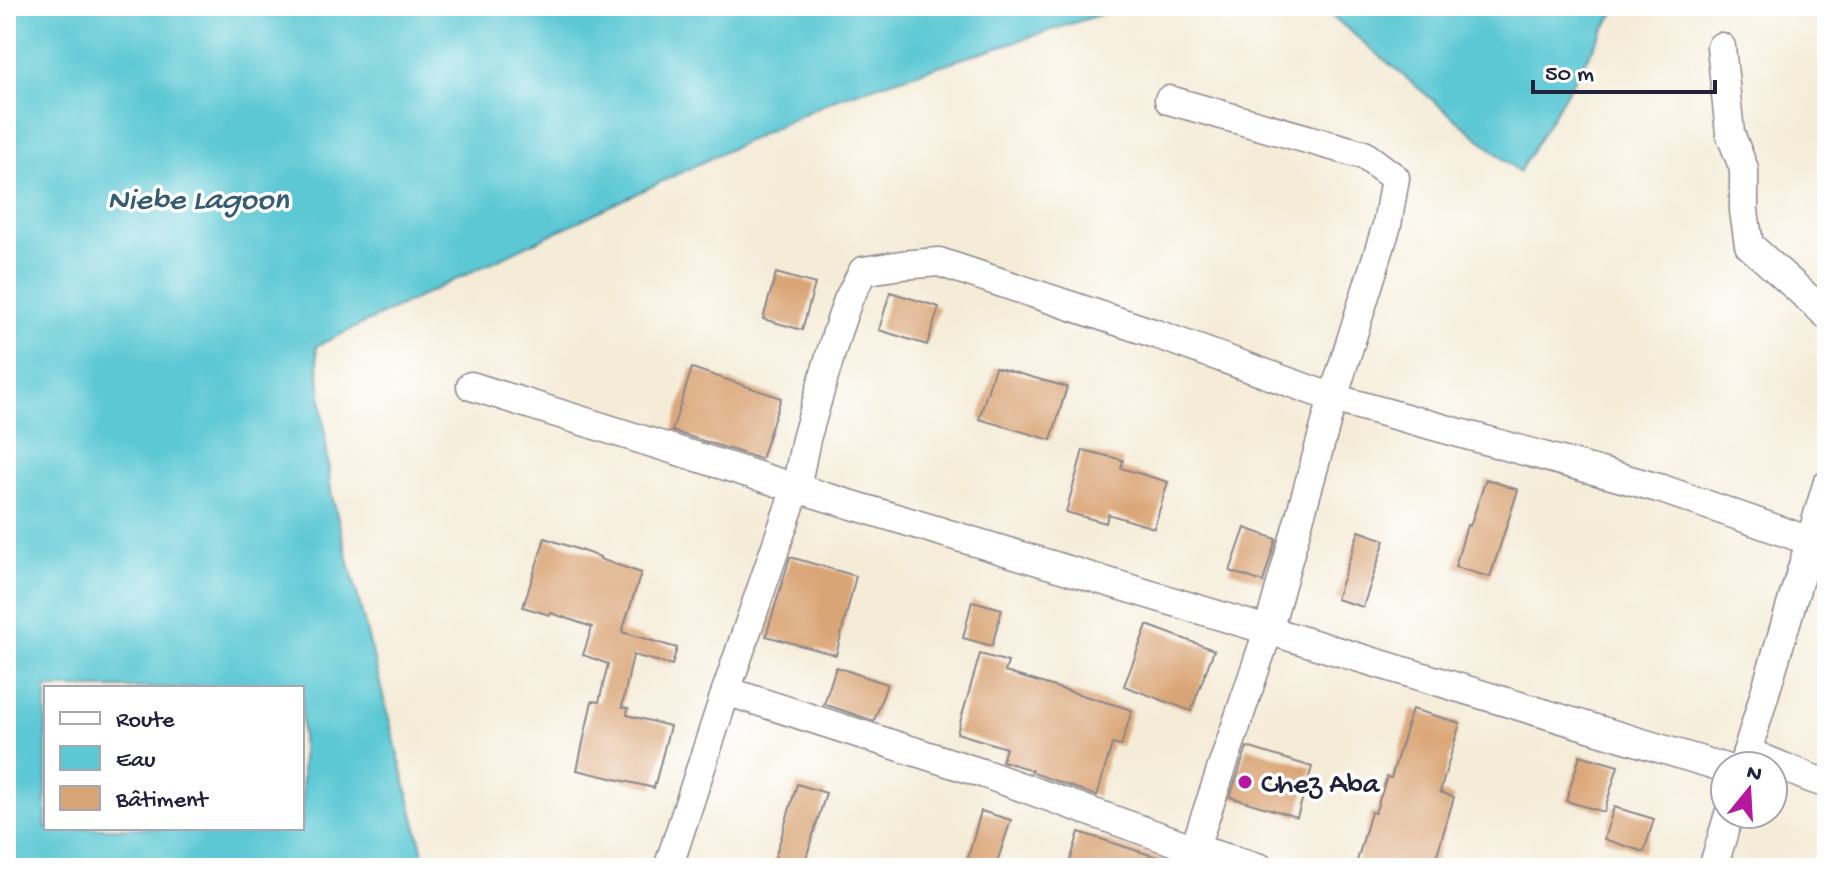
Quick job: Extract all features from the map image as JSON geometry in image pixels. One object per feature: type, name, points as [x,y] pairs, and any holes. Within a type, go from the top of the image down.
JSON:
[{"type":"street","points":[[1721,47],[1730,133],[1744,169],[1744,211],[1749,245],[1827,315]]},
{"type":"street","points":[[1169,100],[1364,155],[1395,178],[1387,225],[1333,398],[1268,631],[1192,859]]},
{"type":"street","points":[[668,868],[796,488],[810,424],[837,332],[848,300],[863,271],[939,262],[1159,335],[1333,398],[1662,489],[1819,543]]},
{"type":"street","points":[[471,386],[1268,631],[1709,754]]},
{"type":"street","points":[[1742,750],[1819,543],[1827,485]]},
{"type":"street","points":[[726,691],[985,774],[1192,859],[1260,868]]},
{"type":"street","points":[[1789,773],[1827,784]]},
{"type":"street","points":[[1713,868],[1724,830]]},
{"type":"water","name":"Niebe Lagoon","points":[[6,6],[1127,6],[835,99],[316,346],[331,492],[427,868],[6,868]]},
{"type":"water","points":[[1320,6],[1618,6],[1519,172]]},
{"type":"building","points":[[776,273],[815,284],[802,330],[763,319]]},
{"type":"building","points":[[890,292],[939,307],[927,345],[879,330]]},
{"type":"building","points":[[995,367],[1067,387],[1051,440],[979,419]]},
{"type":"building","points":[[692,368],[781,398],[761,459],[672,431]]},
{"type":"building","points":[[1083,450],[1123,460],[1121,468],[1168,482],[1154,528],[1108,514],[1106,523],[1066,512]]},
{"type":"building","points":[[1486,479],[1518,490],[1490,577],[1455,567],[1467,525],[1470,526]]},
{"type":"building","points":[[1245,528],[1276,539],[1263,582],[1230,571]]},
{"type":"building","points":[[1359,531],[1385,540],[1363,607],[1336,599]]},
{"type":"building","points":[[545,538],[641,573],[622,632],[677,648],[672,665],[633,655],[622,707],[628,708],[627,715],[670,726],[654,788],[577,770],[592,701],[599,702],[608,664],[583,655],[592,627],[523,607]]},
{"type":"building","points":[[790,557],[856,576],[836,655],[766,636]]},
{"type":"building","points":[[972,601],[1002,609],[992,646],[963,638]]},
{"type":"building","points":[[1147,625],[1214,650],[1191,711],[1124,686]]},
{"type":"building","points":[[980,654],[1008,662],[1005,672],[1132,710],[1121,746],[1112,744],[1097,796],[1002,761],[1006,748],[957,733]]},
{"type":"building","points":[[836,667],[887,684],[874,721],[824,704]]},
{"type":"building","points":[[1412,709],[1460,723],[1440,792],[1454,797],[1433,868],[1355,868],[1371,812],[1375,813],[1387,777],[1391,778]]},
{"type":"building","points":[[1247,747],[1312,767],[1297,817],[1230,797]]},
{"type":"building","points":[[1580,755],[1618,766],[1604,812],[1566,801]]},
{"type":"building","points":[[797,784],[826,793],[803,868],[772,868]]},
{"type":"building","points":[[1614,807],[1654,819],[1644,852],[1604,839]]},
{"type":"building","points":[[981,811],[1011,820],[995,868],[965,868]]},
{"type":"building","points":[[1079,832],[1172,862],[1171,868],[1068,868]]},
{"type":"place","name":"Chez Aba","points":[[1245,782]]}]
